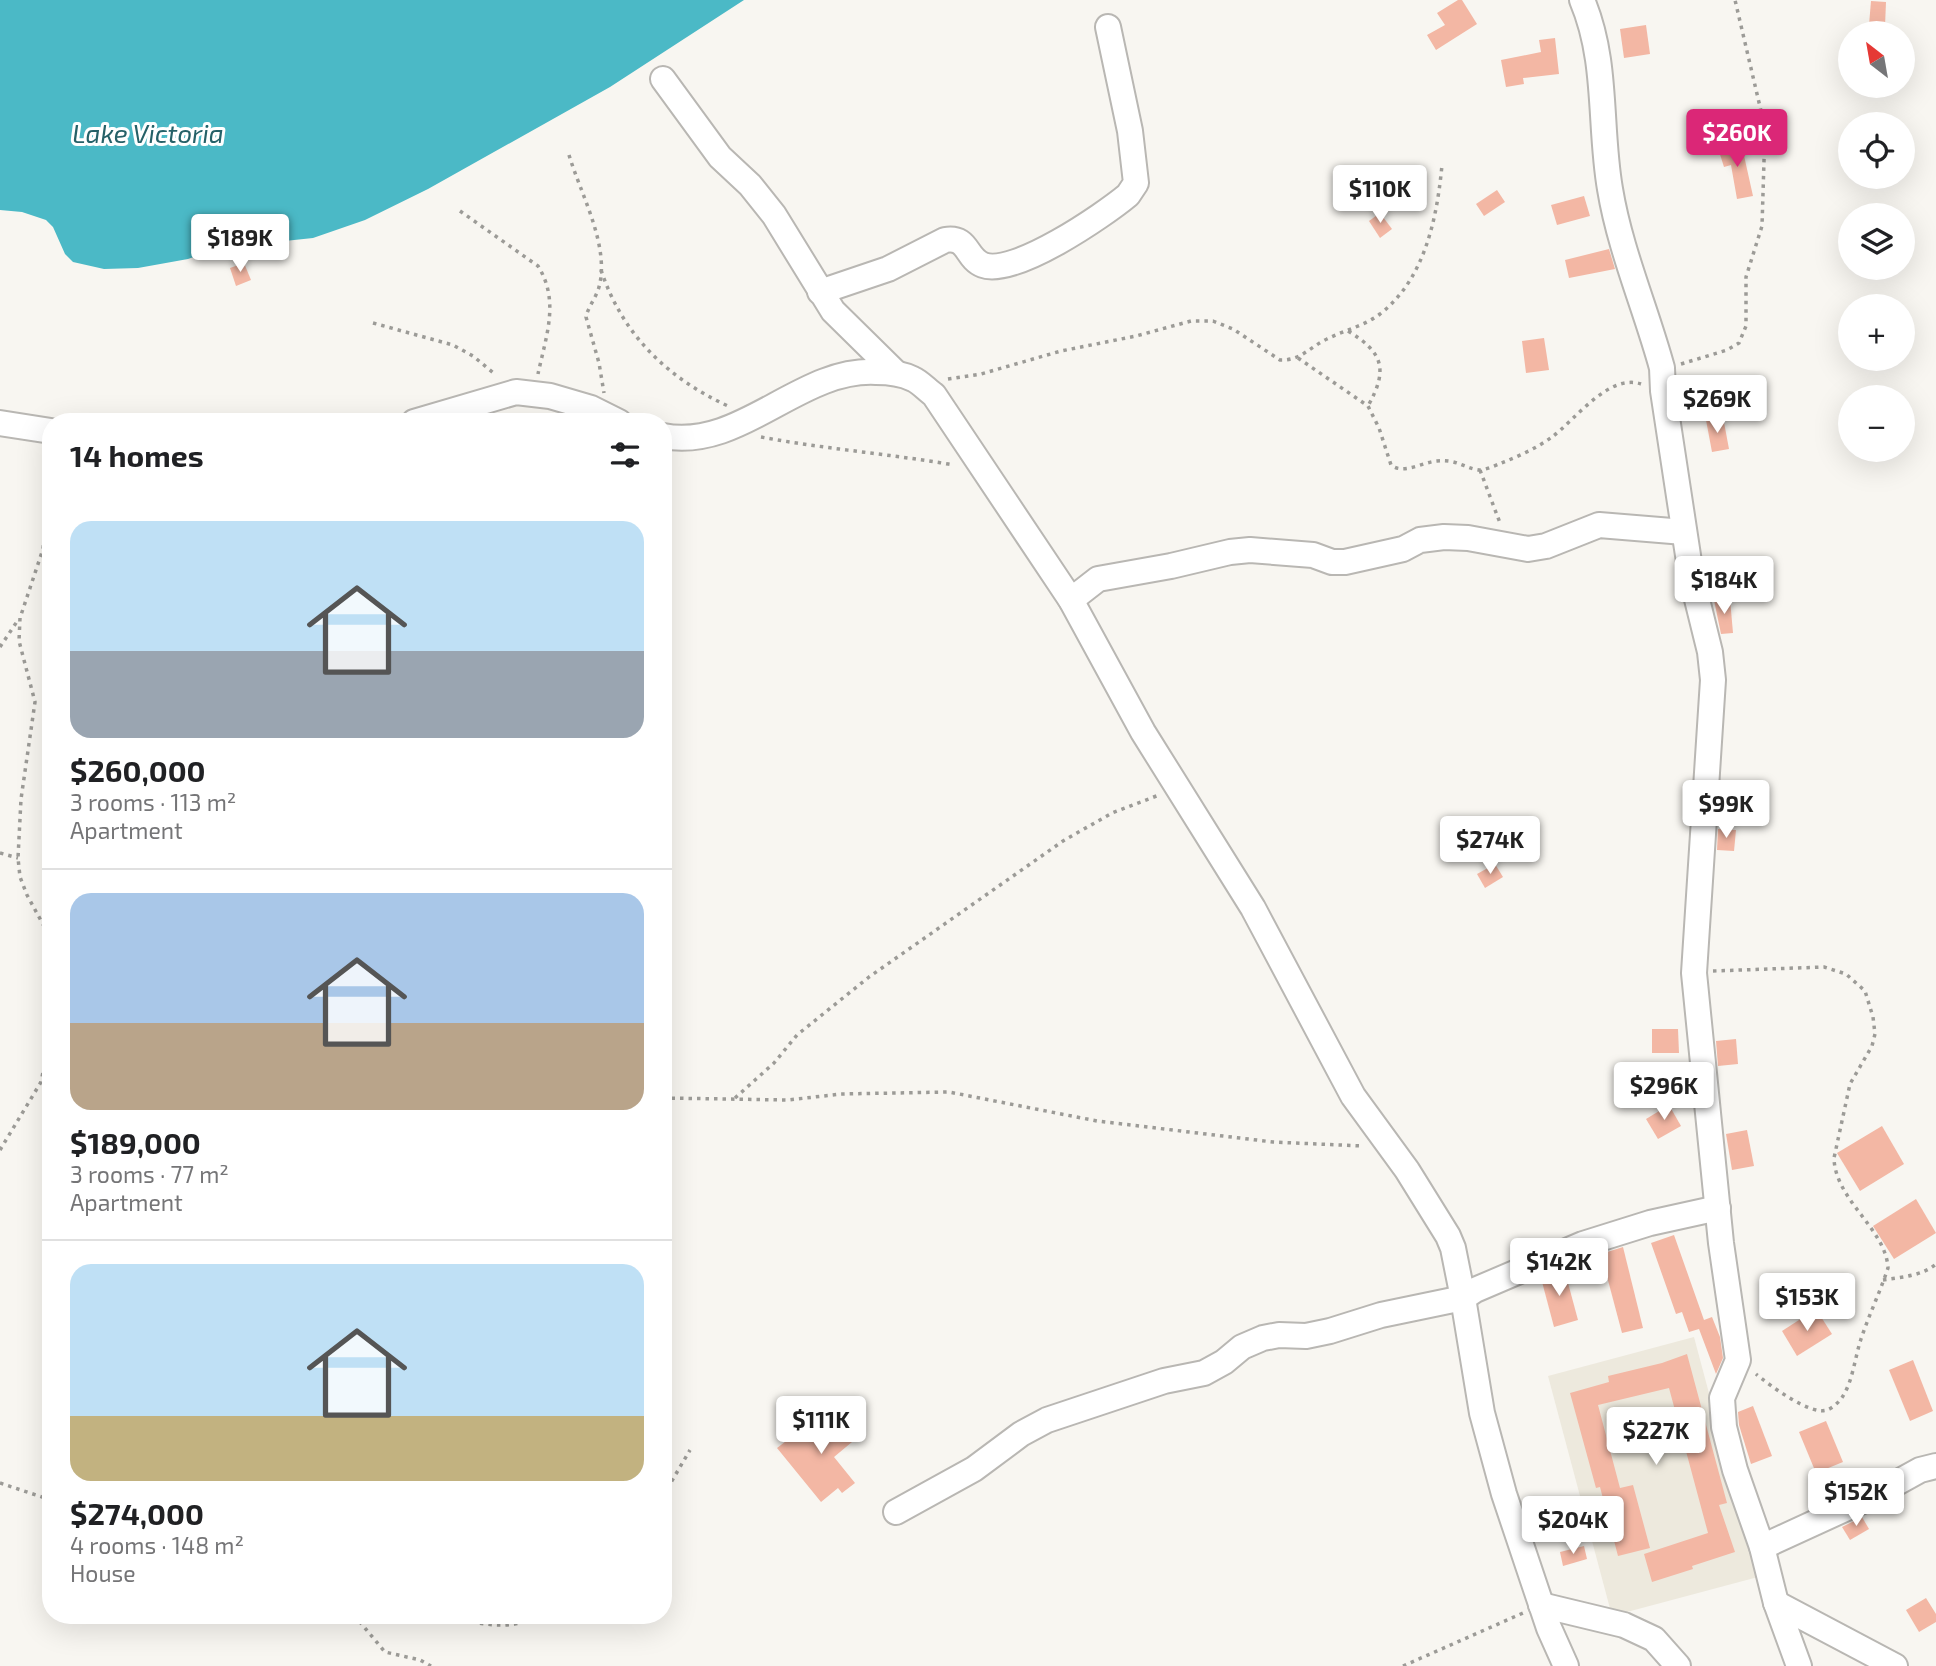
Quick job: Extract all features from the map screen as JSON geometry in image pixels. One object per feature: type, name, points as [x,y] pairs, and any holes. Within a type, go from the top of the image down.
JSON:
[{"type":"street","points":[[1582,0],[1602,75],[1610,190],[1662,380],[1691,575],[1710,652],[1713,680],[1694,973],[1718,1208],[1738,1360],[1722,1398],[1724,1427],[1735,1470],[1762,1547],[1776,1602],[1798,1666]]},
{"type":"street","points":[[820,292],[888,269],[945,240],[961,242],[982,264],[989,266],[1010,262],[1060,243],[1128,195],[1136,183],[1130,131],[1108,27]]},
{"type":"street","points":[[663,79],[720,157],[750,185],[774,215],[820,292],[847,327],[905,376],[934,395],[1071,600],[1143,732],[1253,908],[1353,1096],[1448,1236],[1463,1298],[1482,1413],[1504,1494],[1549,1629],[1566,1666]]},
{"type":"street","points":[[672,437],[691,439],[722,430],[755,427],[806,388],[838,375],[860,371],[905,376]]},
{"type":"street","points":[[448,413],[525,393],[550,396],[601,413]]},
{"type":"street","points":[[0,423],[42,430]]},
{"type":"street","points":[[1071,600],[1098,579],[1230,552],[1250,550],[1312,555],[1332,562],[1345,562],[1403,549],[1420,540],[1444,537],[1510,544],[1528,549],[1599,525],[1684,532]]},
{"type":"street","points":[[896,1512],[974,1469],[1034,1426],[1164,1381],[1204,1373],[1252,1341],[1279,1335],[1306,1336],[1381,1315],[1463,1298],[1475,1290],[1583,1244],[1650,1223],[1718,1208]]},
{"type":"street","points":[[1762,1547],[1873,1496],[1920,1470],[1936,1466]]},
{"type":"street","points":[[1776,1602],[1895,1666]]},
{"type":"street","points":[[1541,1605],[1624,1625],[1654,1639],[1678,1666]]},
{"type":"path","points":[[1298,358],[1368,406],[1379,428],[1391,465],[1402,469],[1446,460],[1480,470],[1527,452],[1553,436],[1589,404],[1614,387],[1662,380],[1739,343],[1746,326],[1746,277],[1762,226],[1765,128],[1735,0]]},
{"type":"path","points":[[569,155],[591,215],[601,269],[610,298],[653,355],[682,380],[755,427],[819,448],[984,470]]},
{"type":"path","points":[[905,376],[943,380],[981,374],[1061,351],[1136,336],[1191,321],[1213,321],[1233,329],[1280,360],[1298,358],[1324,340],[1348,331],[1379,314],[1396,299],[1414,272],[1428,240],[1438,203],[1442,164]]},
{"type":"path","points":[[373,323],[453,345],[525,393],[550,312],[550,291],[546,279],[538,266],[460,211]]},
{"type":"path","points":[[601,269],[598,288],[586,317],[611,413]]},
{"type":"path","points":[[1348,331],[1365,341],[1378,358],[1381,373],[1377,389],[1368,406]]},
{"type":"path","points":[[1480,470],[1510,544]]},
{"type":"path","points":[[0,647],[20,618],[42,553]]},
{"type":"path","points":[[20,618],[19,641],[35,702],[21,799],[18,858],[20,877],[42,922]]},
{"type":"path","points":[[733,1100],[774,1063],[797,1035],[870,977],[988,893],[1063,841],[1112,813],[1177,788]]},
{"type":"path","points":[[0,853],[18,858]]},
{"type":"path","points":[[1694,973],[1824,967],[1846,974],[1865,991],[1875,1034],[1872,1046],[1850,1084],[1834,1158],[1834,1168],[1844,1192],[1887,1258],[1888,1268],[1860,1341],[1848,1384],[1843,1395],[1826,1411],[1805,1406],[1738,1360]]},
{"type":"path","points":[[0,1150],[42,1077]]},
{"type":"path","points":[[672,1098],[788,1100],[841,1094],[949,1092],[1097,1121],[1273,1142],[1390,1147]]},
{"type":"path","points":[[1884,1280],[1929,1270],[1936,1264]]},
{"type":"path","points":[[672,1481],[690,1450]]},
{"type":"path","points":[[0,1483],[42,1497]]},
{"type":"path","points":[[1403,1666],[1541,1605]]},
{"type":"path","points":[[362,1624],[385,1652],[420,1660],[431,1666]]},
{"type":"path","points":[[503,1624],[523,1624]]},
{"type":"shaded area","points":[[1694,1337],[1758,1577],[1612,1616],[1548,1376]]},
{"type":"water","name":"Lake Victoria","points":[[0,0],[744,0],[610,87],[428,189],[365,220],[313,238],[220,248],[188,259],[138,268],[104,269],[73,262],[65,254],[53,227],[46,220],[22,212],[0,210]]},
{"type":"building","points":[[1462,0],[1477,24],[1436,50],[1427,35],[1445,25],[1437,13]]},
{"type":"building","points":[[1871,1],[1886,2],[1885,21],[1869,21]]},
{"type":"building","points":[[1646,25],[1650,54],[1624,58],[1620,29]]},
{"type":"building","points":[[1555,38],[1559,74],[1523,78],[1524,84],[1506,87],[1501,60],[1541,52],[1539,40]]},
{"type":"building","points":[[1741,142],[1753,196],[1737,199],[1731,165],[1724,167],[1718,148]]},
{"type":"building","points":[[1497,190],[1505,202],[1484,216],[1476,204]]},
{"type":"building","points":[[1584,196],[1590,216],[1557,225],[1551,205]]},
{"type":"building","points":[[1380,213],[1392,229],[1380,238],[1369,221]]},
{"type":"building","points":[[1609,249],[1615,269],[1569,278],[1565,260]]},
{"type":"building","points":[[244,263],[251,280],[236,286],[230,268]]},
{"type":"building","points":[[1544,338],[1549,370],[1526,373],[1522,341]]},
{"type":"building","points":[[1723,417],[1729,449],[1712,452],[1706,420]]},
{"type":"building","points":[[1730,599],[1733,633],[1721,634],[1714,600]]},
{"type":"building","points":[[1718,829],[1736,830],[1734,851],[1717,850]]},
{"type":"building","points":[[1495,864],[1503,877],[1485,888],[1477,874]]},
{"type":"building","points":[[1652,1029],[1678,1029],[1679,1053],[1652,1053]]},
{"type":"building","points":[[1736,1039],[1738,1064],[1718,1066],[1716,1041]]},
{"type":"building","points":[[1669,1105],[1681,1126],[1658,1139],[1646,1119]]},
{"type":"building","points":[[1882,1126],[1904,1164],[1860,1191],[1837,1153]]},
{"type":"building","points":[[1747,1130],[1754,1166],[1732,1170],[1726,1134]]},
{"type":"building","points":[[1916,1199],[1936,1233],[1894,1259],[1873,1226]]},
{"type":"building","points":[[1674,1235],[1704,1320],[1712,1317],[1720,1337],[1723,1358],[1716,1374],[1699,1329],[1689,1332],[1682,1312],[1676,1314],[1651,1243]]},
{"type":"building","points":[[1623,1247],[1643,1328],[1622,1333],[1601,1254]]},
{"type":"building","points":[[1564,1268],[1578,1320],[1554,1327],[1541,1278]]},
{"type":"building","points":[[1816,1309],[1832,1334],[1797,1356],[1782,1331]]},
{"type":"building","points":[[1687,1354],[1727,1503],[1719,1505],[1735,1552],[1652,1582],[1644,1554],[1708,1533],[1669,1388],[1598,1405],[1620,1488],[1633,1485],[1650,1548],[1618,1556],[1600,1487],[1596,1488],[1570,1393],[1609,1382],[1608,1376]]},
{"type":"building","points":[[1913,1360],[1933,1411],[1910,1421],[1889,1370]]},
{"type":"building","points":[[1753,1406],[1772,1456],[1751,1464],[1739,1425],[1738,1412]]},
{"type":"building","points":[[838,1413],[858,1437],[834,1457],[855,1483],[842,1493],[838,1488],[821,1502],[777,1448],[815,1419],[821,1427]]},
{"type":"building","points":[[1826,1421],[1843,1462],[1816,1473],[1799,1432]]},
{"type":"building","points":[[1862,1517],[1869,1529],[1850,1540],[1842,1527]]},
{"type":"building","points":[[1584,1546],[1587,1559],[1563,1566],[1560,1552]]},
{"type":"building","points":[[1926,1598],[1936,1614],[1936,1622],[1919,1632],[1906,1610]]}]
